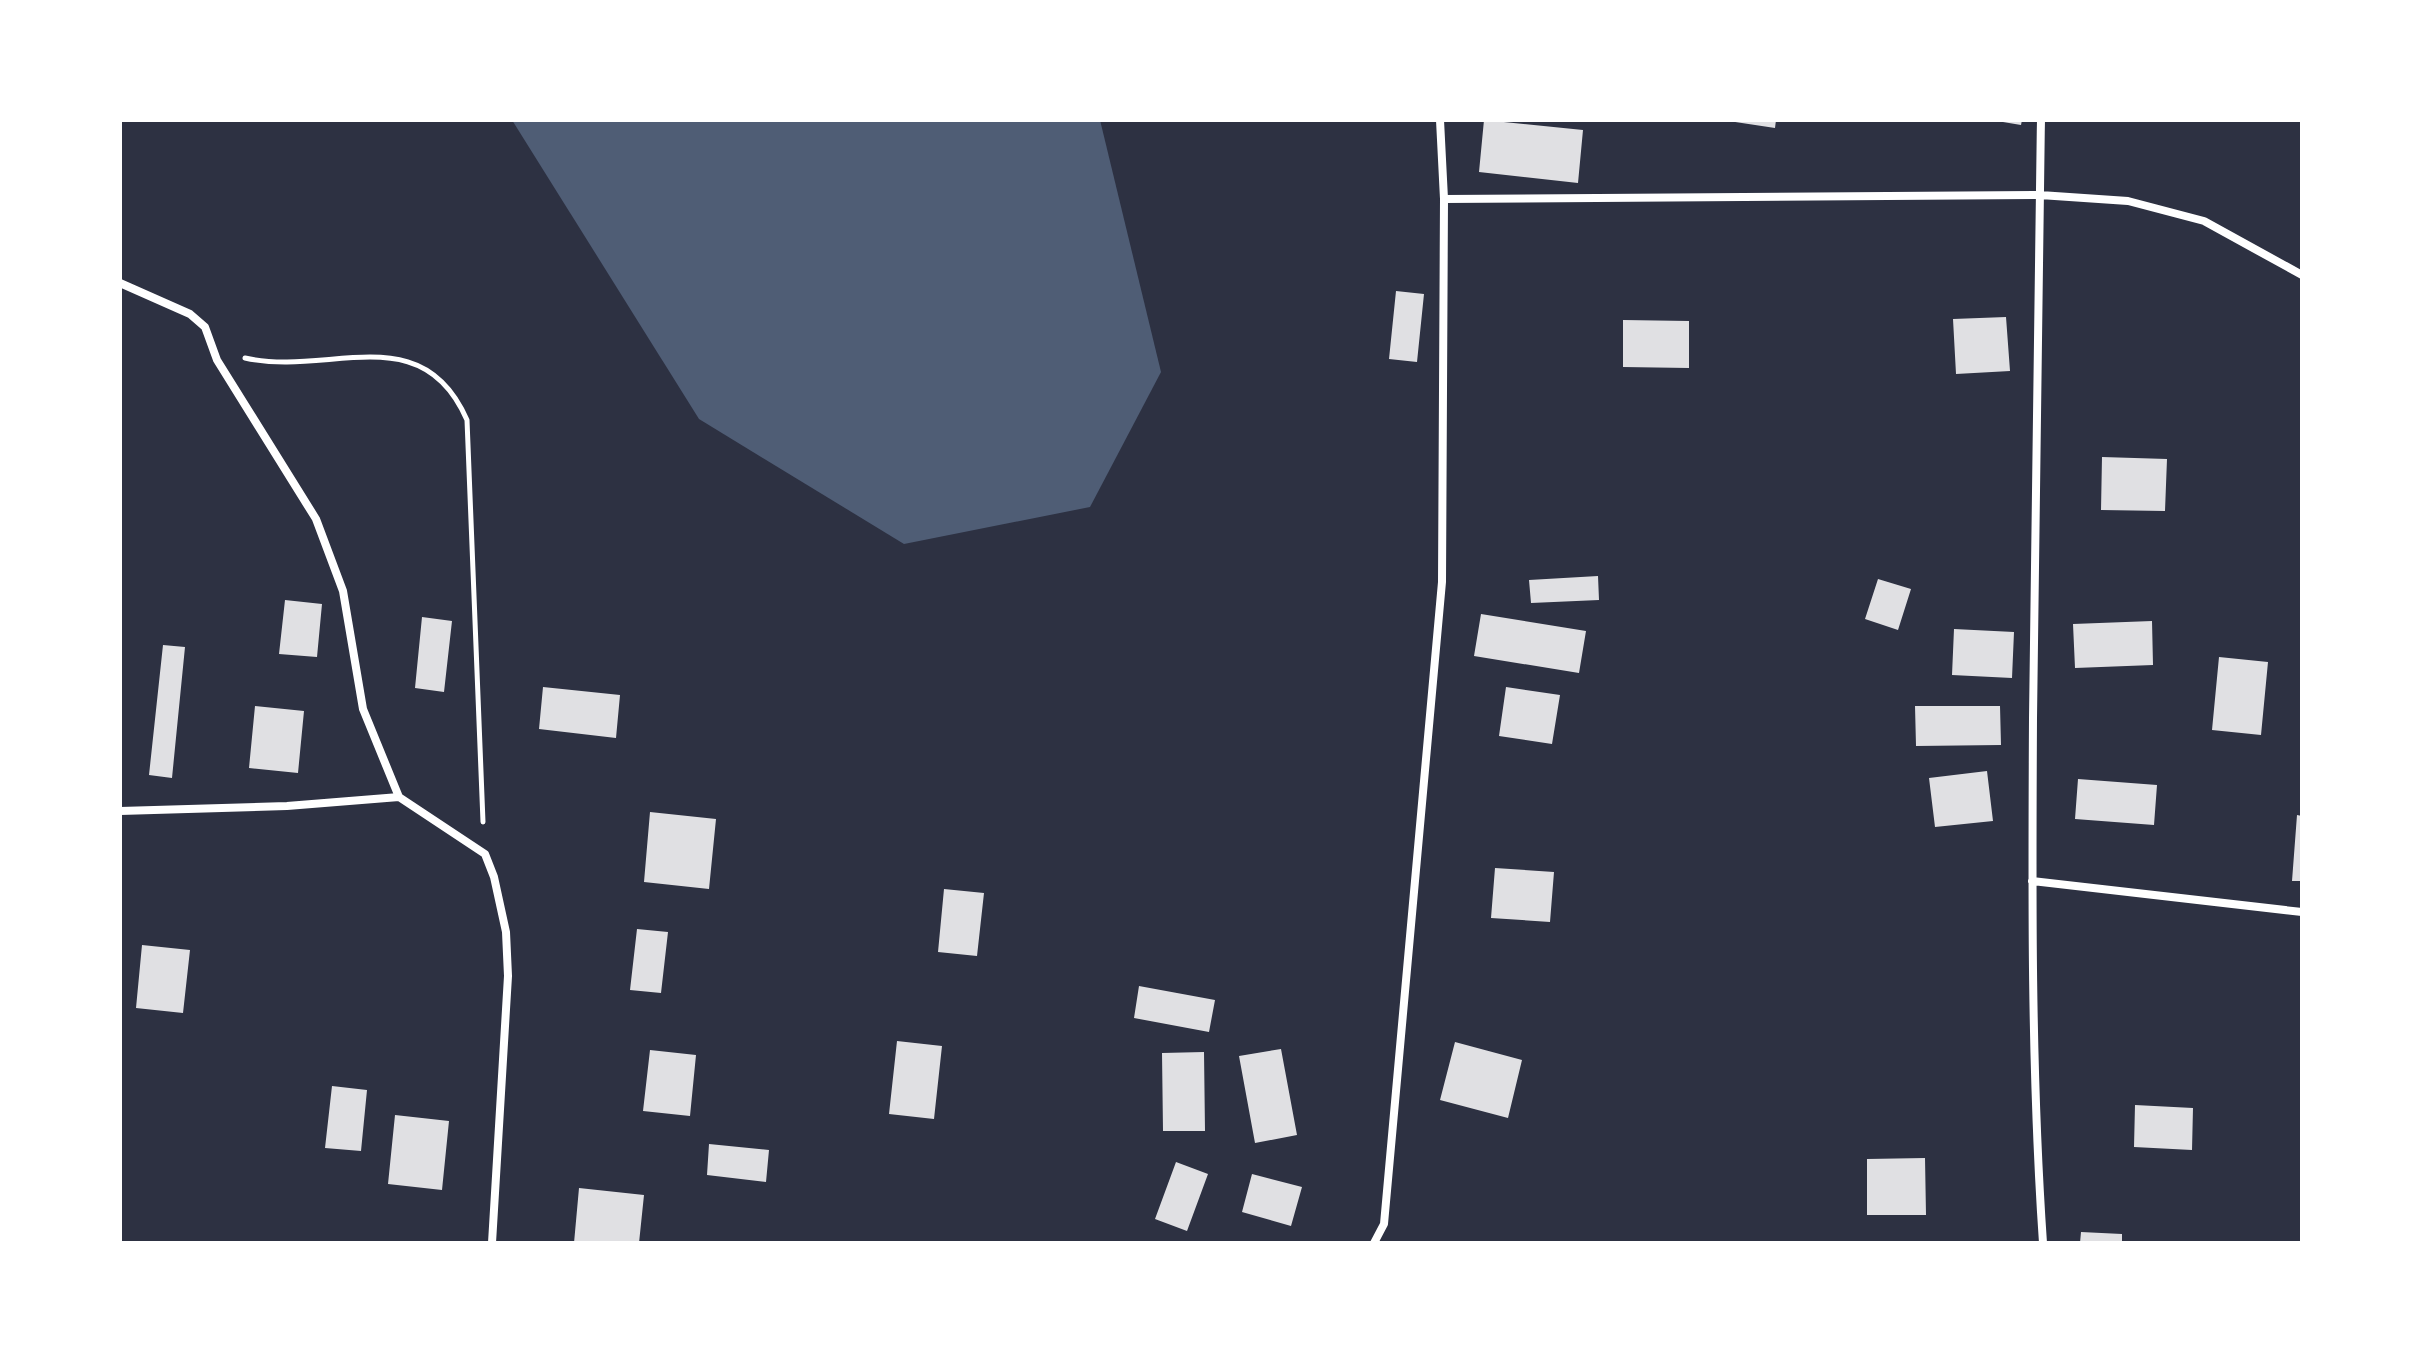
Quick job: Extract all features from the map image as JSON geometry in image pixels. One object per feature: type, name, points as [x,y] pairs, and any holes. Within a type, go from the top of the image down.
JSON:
[{"type":"street","points":[[1374,1243],[1384,1224],[1437,658],[1443,551],[1444,199],[1440,120]]},
{"type":"street","points":[[2041,120],[2032,881],[2036,1142],[2043,1243]]},
{"type":"street","points":[[1444,199],[2040,195],[2128,201],[2204,221],[2302,275]]},
{"type":"street","points":[[120,283],[190,314],[205,327],[217,360],[316,519],[336,565],[363,709],[399,797],[485,854],[494,877],[506,932],[508,976],[492,1243]]},
{"type":"street","points":[[120,811],[287,806],[399,797]]},
{"type":"street","points":[[2032,881],[2302,912]]},
{"type":"path","points":[[217,360],[237,356],[254,360],[391,358],[420,364],[455,393],[467,420],[485,854]]},
{"type":"water","points":[[512,120],[1100,120],[1161,372],[1090,507],[904,544],[699,419]]},
{"type":"building","points":[[1484,120],[1583,130],[1578,183],[1479,172]]},
{"type":"building","points":[[1722,120],[1776,120],[1775,128]]},
{"type":"building","points":[[1991,120],[2022,120],[2021,125]]},
{"type":"building","points":[[1396,291],[1424,294],[1417,362],[1389,359]]},
{"type":"building","points":[[2006,317],[2010,371],[1956,374],[1953,319]]},
{"type":"building","points":[[1623,320],[1689,321],[1689,368],[1623,367]]},
{"type":"building","points":[[2102,457],[2167,459],[2165,511],[2101,510]]},
{"type":"building","points":[[1598,576],[1599,600],[1531,603],[1529,580]]},
{"type":"building","points":[[1878,579],[1911,589],[1898,630],[1865,619]]},
{"type":"building","points":[[285,600],[322,604],[317,657],[279,654]]},
{"type":"building","points":[[1481,614],[1586,631],[1579,673],[1474,656]]},
{"type":"building","points":[[422,617],[452,621],[444,692],[415,688]]},
{"type":"building","points":[[2152,621],[2153,665],[2075,668],[2073,624]]},
{"type":"building","points":[[1954,629],[2014,632],[2012,678],[1952,675]]},
{"type":"building","points":[[163,645],[185,647],[172,778],[149,775]]},
{"type":"building","points":[[2219,657],[2268,662],[2261,735],[2212,730]]},
{"type":"building","points":[[543,687],[620,695],[616,738],[539,729]]},
{"type":"building","points":[[1506,687],[1560,695],[1552,744],[1499,736]]},
{"type":"building","points":[[255,706],[304,711],[298,773],[249,768]]},
{"type":"building","points":[[1915,706],[2000,706],[2001,745],[1916,746]]},
{"type":"building","points":[[1987,771],[1993,821],[1935,827],[1929,778]]},
{"type":"building","points":[[2078,779],[2157,785],[2154,825],[2075,819]]},
{"type":"building","points":[[650,812],[716,819],[709,889],[644,882]]},
{"type":"building","points":[[2297,815],[2302,816],[2302,881],[2292,881]]},
{"type":"building","points":[[1495,868],[1554,872],[1550,922],[1491,918]]},
{"type":"building","points":[[944,889],[984,893],[977,956],[938,952]]},
{"type":"building","points":[[637,929],[668,932],[661,993],[630,990]]},
{"type":"building","points":[[142,945],[190,950],[183,1013],[136,1008]]},
{"type":"building","points":[[1139,986],[1215,1000],[1209,1032],[1134,1018]]},
{"type":"building","points":[[897,1041],[942,1046],[934,1119],[889,1114]]},
{"type":"building","points":[[1455,1042],[1522,1060],[1508,1118],[1440,1100]]},
{"type":"building","points":[[1281,1049],[1297,1135],[1255,1143],[1239,1056]]},
{"type":"building","points":[[650,1050],[696,1055],[690,1116],[643,1111]]},
{"type":"building","points":[[1204,1052],[1205,1131],[1163,1131],[1162,1053]]},
{"type":"building","points":[[332,1086],[367,1090],[361,1151],[325,1148]]},
{"type":"building","points":[[2135,1105],[2193,1108],[2192,1150],[2134,1147]]},
{"type":"building","points":[[395,1115],[449,1121],[442,1190],[388,1184]]},
{"type":"building","points":[[709,1144],[769,1150],[766,1182],[707,1175]]},
{"type":"building","points":[[1925,1158],[1926,1215],[1867,1215],[1867,1159]]},
{"type":"building","points":[[1176,1162],[1208,1174],[1187,1231],[1155,1219]]},
{"type":"building","points":[[1252,1174],[1302,1187],[1291,1226],[1242,1212]]},
{"type":"building","points":[[579,1188],[644,1195],[639,1243],[574,1243]]},
{"type":"building","points":[[2081,1232],[2122,1234],[2122,1243],[2080,1243]]}]
